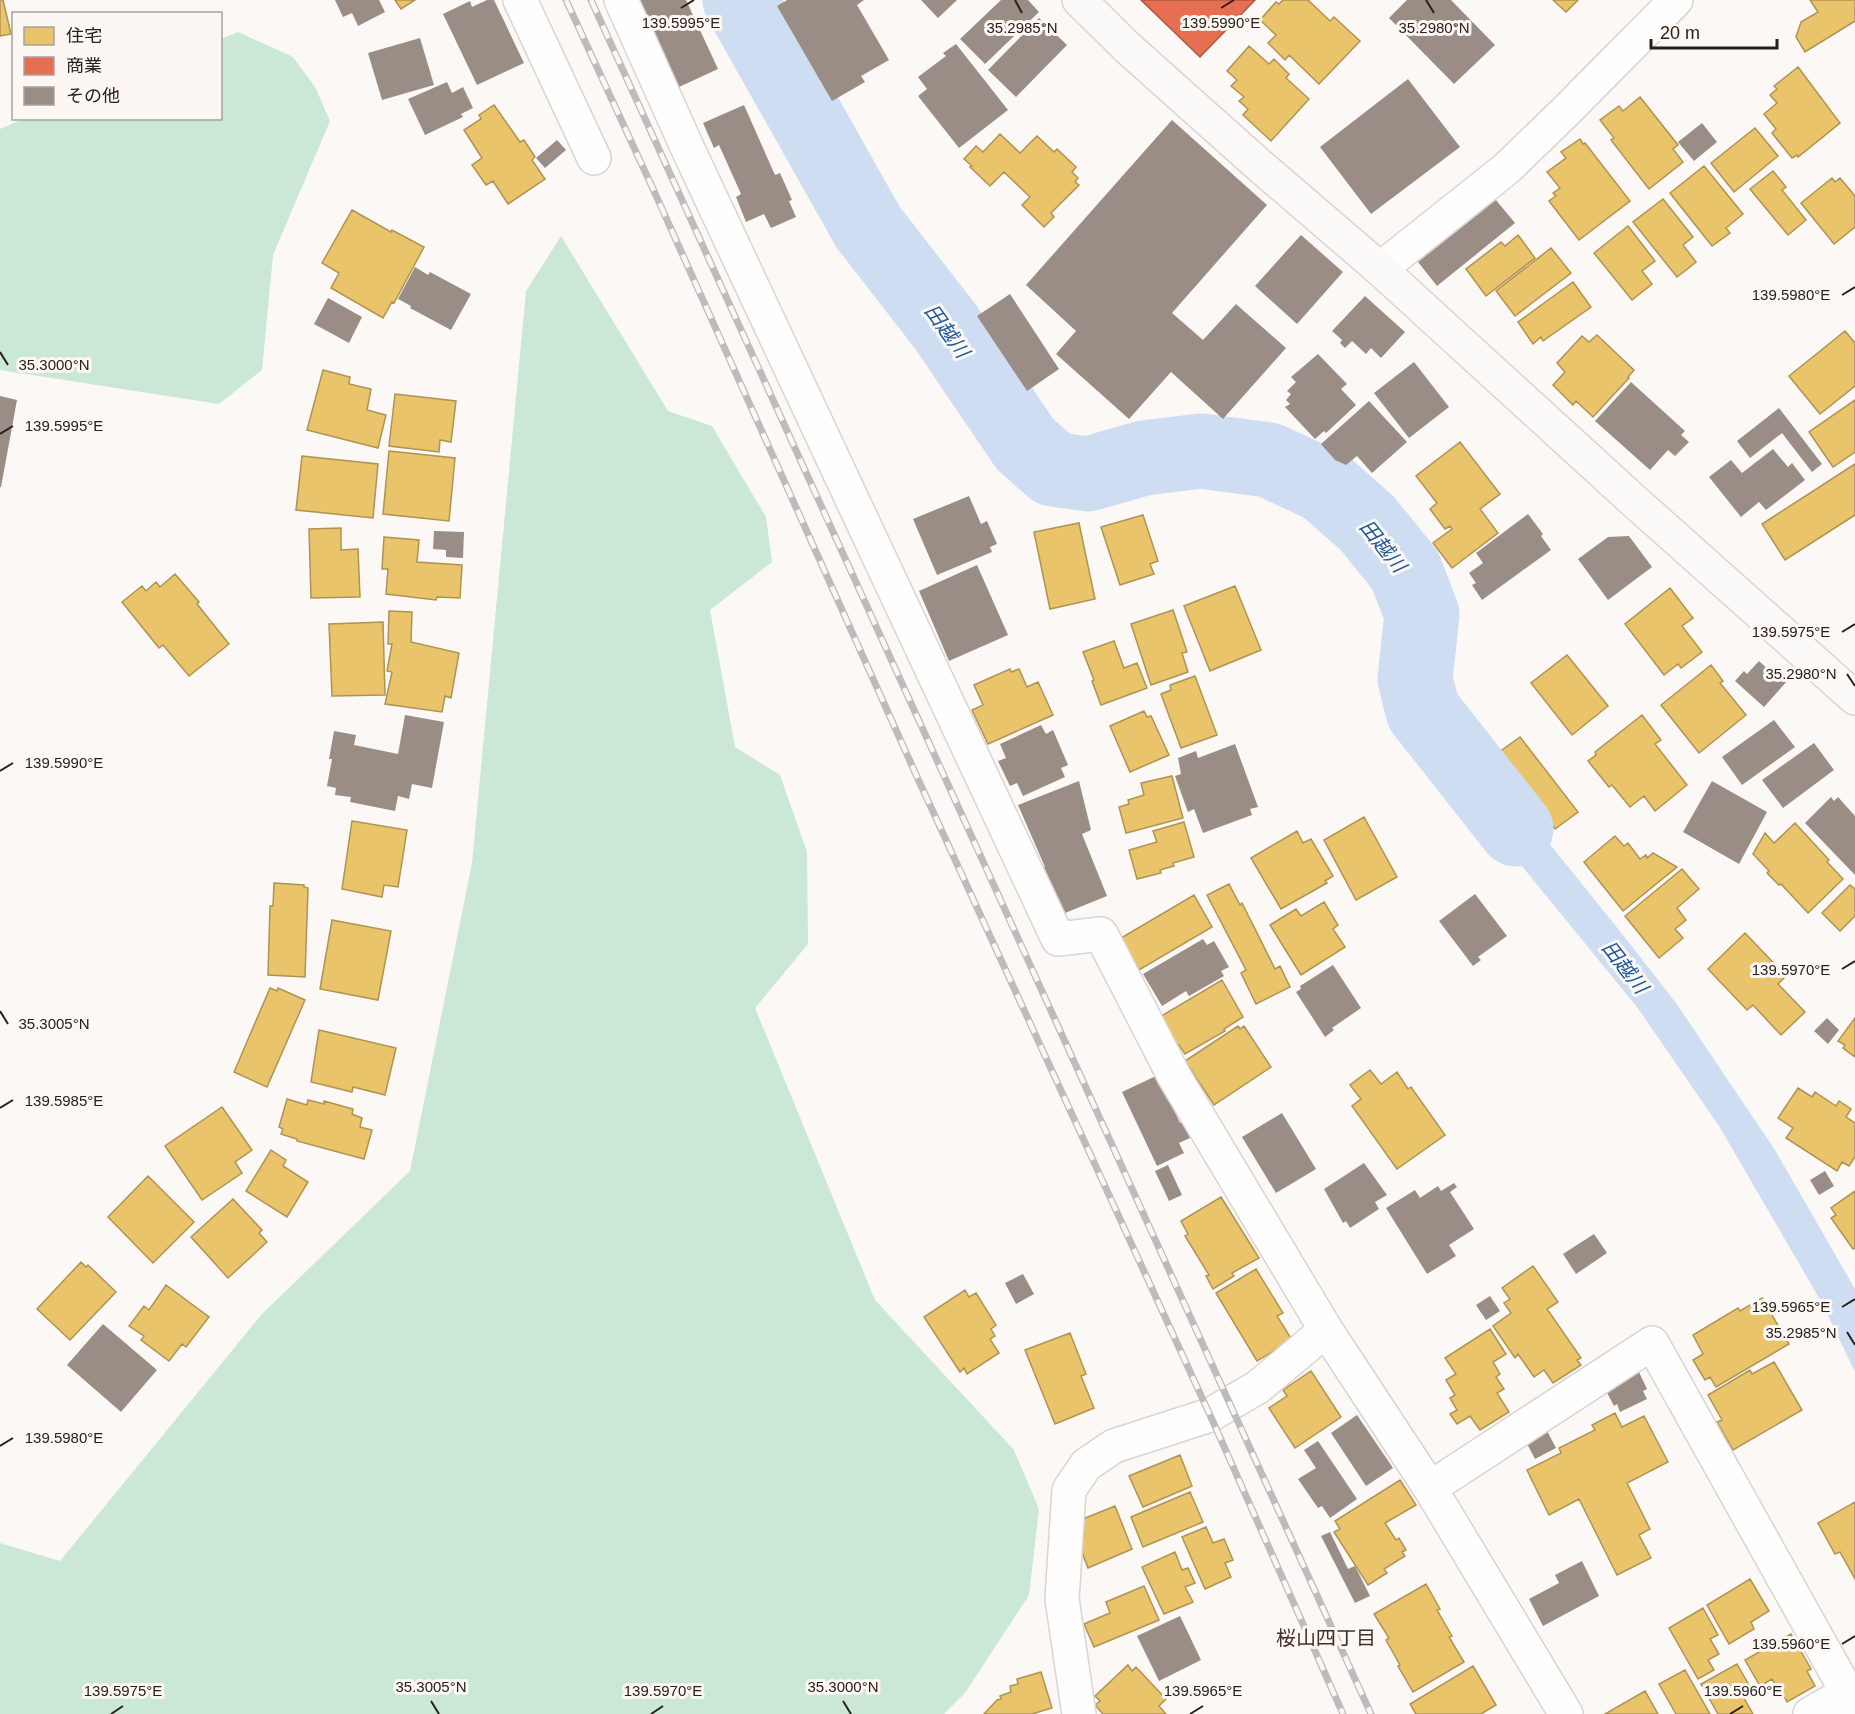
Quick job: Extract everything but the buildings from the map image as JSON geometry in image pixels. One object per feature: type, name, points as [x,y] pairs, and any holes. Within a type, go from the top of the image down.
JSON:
[{"type":"street","points":[[520,0],[594,158]]},
{"type":"street","points":[[621,0],[687,147],[1058,939],[1101,934],[1174,1076],[1326,1330],[1430,1488],[1566,1714]]},
{"type":"street","points":[[1079,0],[1129,49],[1380,269],[1633,500],[1855,698]]},
{"type":"street","points":[[1380,269],[1506,169],[1676,0]]},
{"type":"street","points":[[1079,1714],[1062,1599],[1069,1490],[1086,1465],[1114,1446],[1210,1415],[1258,1387],[1326,1330]]},
{"type":"street","points":[[1430,1488],[1652,1343],[1852,1695],[1810,1714]]},
{"type":"green space","points":[[238,32],[293,57],[315,87],[330,121],[273,255],[262,370],[219,404],[0,370],[0,129],[20,120],[222,120],[222,39]]},
{"type":"green space","points":[[561,236],[668,411],[712,426],[766,517],[772,562],[710,610],[735,747],[780,775],[807,852],[808,944],[755,1008],[875,1300],[1014,1450],[1039,1509],[1029,1595],[965,1693],[944,1714],[0,1714],[0,1543],[60,1561],[262,1314],[410,1171],[472,863],[526,291]]},
{"type":"water","points":[[1467,741],[1676,1003],[1775,1150],[1855,1289],[1855,1372],[1822,1303],[1719,1126],[1637,1007],[1432,756]]},
{"type":"waterway","name":"田越川","points":[[740,0],[868,227],[945,326],[1025,444],[1053,469],[1088,474],[1144,458],[1201,451],[1269,460],[1325,486],[1367,523],[1405,570],[1422,614],[1415,679],[1423,711],[1516,829]]},
{"type":"railway","points":[[566,0],[918,779],[1210,1415],[1343,1714]]},
{"type":"railway","points":[[591,0],[1371,1714]]},
{"type":"district","name":"桜山四丁目","points":[[1326,1638]]}]
